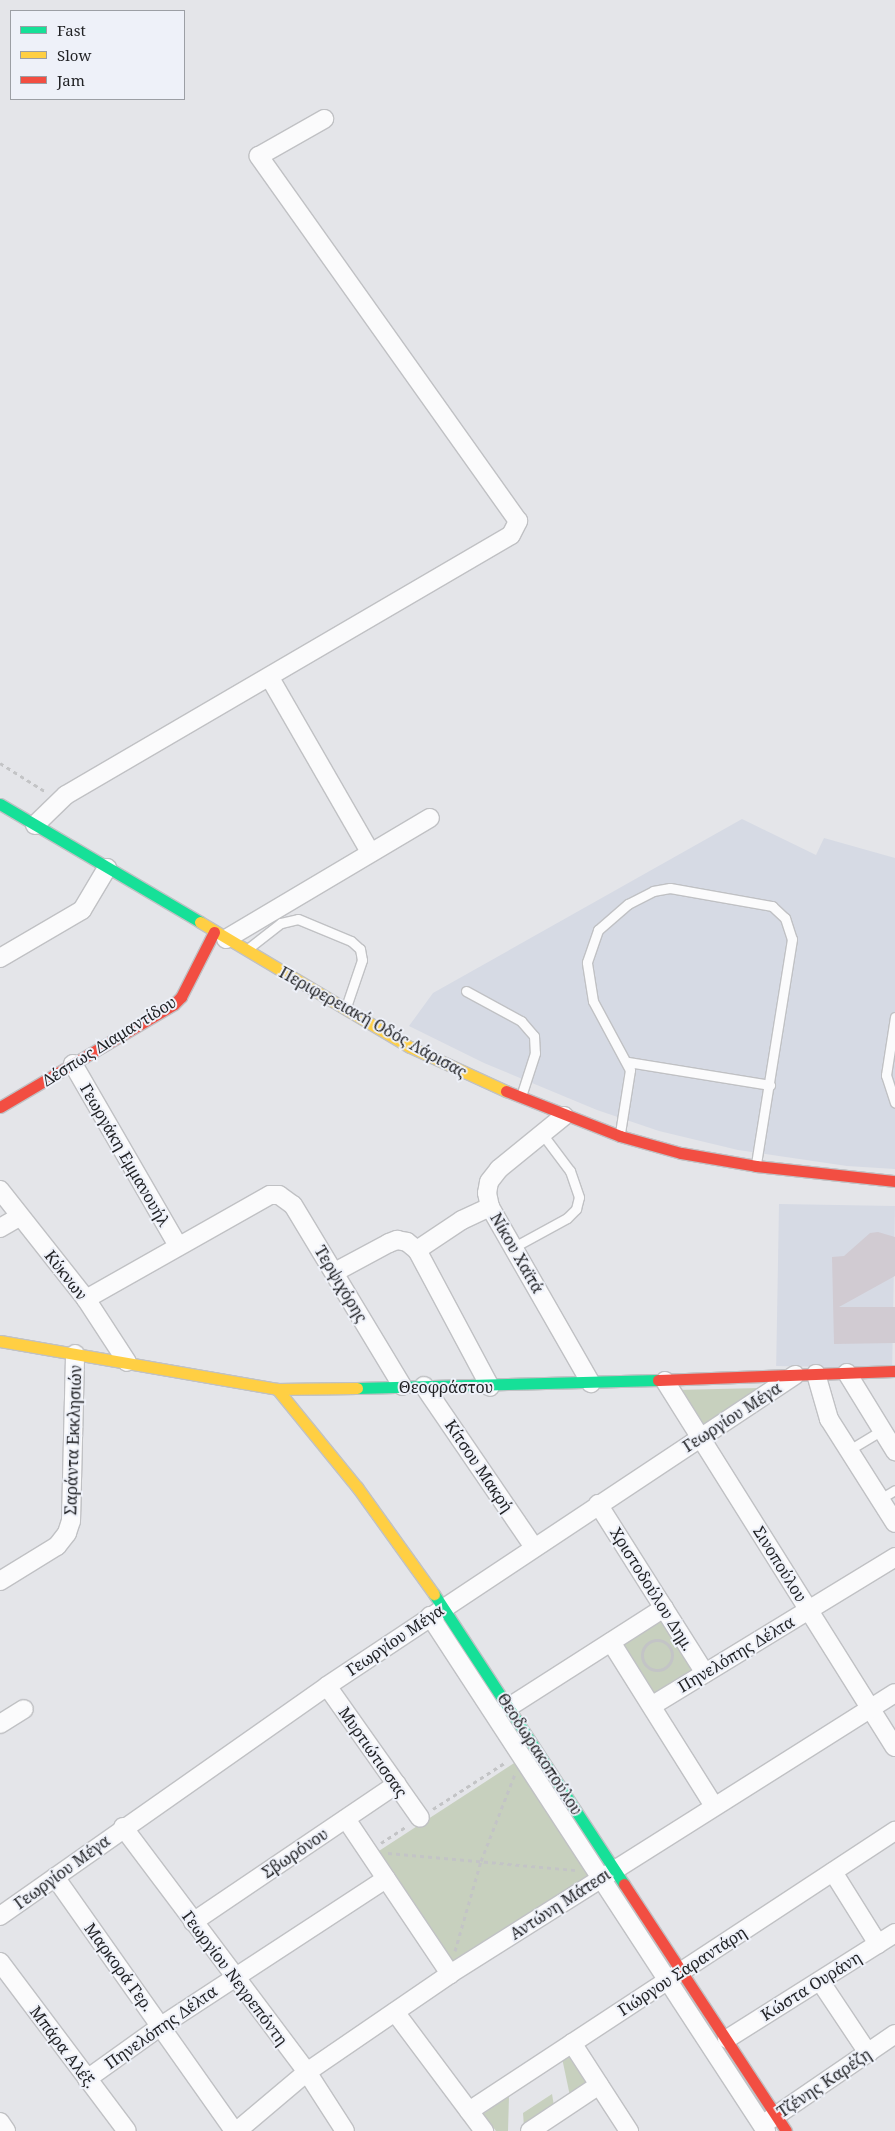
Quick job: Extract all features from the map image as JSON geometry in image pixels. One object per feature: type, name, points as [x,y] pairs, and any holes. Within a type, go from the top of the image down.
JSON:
[{"type":"main road","name":"Περιφερειακή Οδός Λάρισας","points":[[0,804],[245,951],[410,1047],[521,1098],[620,1136],[681,1153],[756,1166],[895,1181]]},
{"type":"main road","name":"Δέσπως Διαμαντίδου","points":[[0,1107],[174,1004],[181,997],[220,935]]},
{"type":"main road","name":"Θεοφράστου","points":[[0,1341],[277,1389],[402,1386],[490,1387],[895,1370]]},
{"type":"main road","name":"Θεοδωρακοπούλου","points":[[277,1389],[357,1487],[437,1612],[509,1707],[608,1873]]},
{"type":"main road","points":[[675,1975],[727,2039],[764,2126],[786,2131]]},
{"type":"street","points":[[35,825],[60,800],[510,535],[518,521],[259,156],[324,119]]},
{"type":"street","points":[[270,678],[370,852]]},
{"type":"street","points":[[220,935],[430,818]]},
{"type":"street","points":[[0,958],[82,910],[107,868]]},
{"type":"street","name":"Γεωργάκη Εμμανουήλ","points":[[73,1064],[178,1246]]},
{"type":"street","name":"Νίκου Χαϊτά","points":[[564,1116],[499,1169],[489,1182],[487,1193],[490,1207],[591,1383]]},
{"type":"street","name":"Κύκνων","points":[[0,1190],[19,1217],[86,1299],[127,1362]]},
{"type":"street","name":"Τερψιχόρης","points":[[178,1246],[270,1195],[287,1199],[293,1205],[335,1272],[402,1386]]},
{"type":"street","points":[[417,1250],[462,1220],[490,1207]]},
{"type":"street","points":[[0,1228],[19,1217]]},
{"type":"street","points":[[335,1272],[397,1240],[407,1242],[417,1250],[490,1387]]},
{"type":"street","points":[[86,1299],[178,1246]]},
{"type":"street","name":"Σαράντα Εκκλησιών","points":[[0,1581],[57,1546],[67,1533],[71,1521],[75,1354]]},
{"type":"street","points":[[847,1373],[895,1451]]},
{"type":"street","points":[[816,1374],[825,1409],[849,1450],[888,1494],[895,1523]]},
{"type":"street","name":"Γεωργίου Μέγα","points":[[0,1916],[123,1827],[327,1686],[598,1504],[796,1375]]},
{"type":"street","name":"Σινοπούλου","points":[[665,1381],[895,1747]]},
{"type":"street","name":"Κίτσου Μακρή","points":[[424,1386],[534,1547]]},
{"type":"street","name":"Χριστοδούλου Δημ.","points":[[598,1504],[705,1673]]},
{"type":"street","name":"Πηνελόπης Δέλτα","points":[[653,1705],[895,1557]]},
{"type":"street","points":[[509,1707],[664,1608]]},
{"type":"street","points":[[437,1612],[521,1753],[608,1873],[675,1975],[764,2126]]},
{"type":"street","points":[[612,1642],[653,1705],[714,1806]]},
{"type":"street","name":"Μυρτιώτισσας","points":[[327,1686],[420,1818]]},
{"type":"street","name":"Αντώνη Μάτεσι","points":[[236,2131],[307,2072],[450,1974],[895,1693]]},
{"type":"street","points":[[0,1724],[24,1709]]},
{"type":"street","name":"Σβωρόνου","points":[[193,1922],[397,1784]]},
{"type":"street","points":[[346,1819],[450,1974]]},
{"type":"street","name":"Γεωργίου Νεγρεπόντη","points":[[123,1827],[233,1978],[307,2072],[344,2131]]},
{"type":"street","name":"Γιώργου Σαραντάρη","points":[[469,2111],[895,1831]]},
{"type":"street","points":[[833,1872],[878,1944]]},
{"type":"street","name":"Μαρκορά Γερ.","points":[[55,1877],[236,2131]]},
{"type":"street","name":"Πηνελόπης Δέλτα","points":[[88,2079],[161,2026],[386,1879]]},
{"type":"street","name":"Κώστα Ουράνη","points":[[727,2039],[895,1933]]},
{"type":"street","name":"Μπάρα Αλέξ.","points":[[0,1962],[127,2131]]},
{"type":"street","points":[[820,1981],[868,2053]]},
{"type":"street","points":[[395,2012],[484,2131]]},
{"type":"street","name":"Τζένης Καρέζη","points":[[764,2126],[895,2034]]},
{"type":"street","points":[[572,2044],[630,2131]]},
{"type":"street","points":[[530,2131],[599,2085]]},
{"type":"street","points":[[0,2122],[6,2131]]},
{"type":"lane","points":[[620,1136],[631,1079],[628,1062],[593,1001],[587,962],[598,930],[628,904],[653,891],[670,888],[772,906],[785,918],[792,939],[756,1166]]},
{"type":"lane","points":[[245,951],[281,924],[298,919],[351,941],[360,949],[362,960],[345,1010]]},
{"type":"lane","points":[[466,991],[521,1021],[534,1036],[535,1053],[521,1098]]},
{"type":"lane","points":[[895,1017],[886,1075],[895,1103]]},
{"type":"lane","points":[[628,1062],[770,1085]]},
{"type":"lane","points":[[514,1247],[567,1218],[576,1209],[580,1197],[570,1171],[543,1135]]},
{"type":"lane","points":[[849,1450],[882,1430]]},
{"type":"path","points":[[0,763],[60,800]]},
{"type":"path","points":[[655,1640],[663,1641],[672,1652],[669,1666],[655,1671],[646,1667],[642,1659],[642,1650],[655,1640]]},
{"type":"path","points":[[368,1852],[521,1753]]},
{"type":"path","points":[[450,1974],[481,1861],[521,1753]]},
{"type":"path","points":[[368,1852],[608,1873]]},
{"type":"shaded area","points":[[742,819],[816,855],[824,838],[895,858],[895,1169],[847,1166],[738,1150],[659,1131],[597,1110],[484,1063],[409,1026],[433,993]]},
{"type":"shaded area","points":[[779,1204],[895,1206],[892,1368],[776,1366]]},
{"type":"green space","points":[[760,1388],[698,1429],[676,1390]]},
{"type":"green space","points":[[659,1618],[692,1669],[651,1696],[618,1645]]},
{"type":"green space","points":[[522,1758],[596,1872],[451,1966],[377,1852]]},
{"type":"green space","points":[[573,2051],[592,2081],[570,2096],[562,2058]]},
{"type":"green space","points":[[552,2094],[554,2106],[524,2127],[523,2113]]},
{"type":"green space","points":[[509,2096],[508,2131],[496,2131],[483,2114]]},
{"type":"building","points":[[878,1232],[895,1237],[895,1276],[839,1307],[895,1307],[895,1343],[834,1344],[832,1257],[844,1256],[870,1233]]},
{"type":"traffic: fast","points":[[0,804],[200,922]]},
{"type":"traffic: fast","points":[[357,1388],[658,1380]]},
{"type":"traffic: fast","points":[[434,1594],[624,1884]]},
{"type":"traffic: slow","points":[[200,922],[410,1047],[506,1091]]},
{"type":"traffic: slow","points":[[0,1341],[277,1389],[357,1388]]},
{"type":"traffic: slow","points":[[277,1389],[357,1487],[434,1594]]},
{"type":"traffic: jam","points":[[0,1107],[174,1004],[181,997],[214,932]]},
{"type":"traffic: jam","points":[[506,1091],[620,1136],[681,1153],[756,1166],[895,1181]]},
{"type":"traffic: jam","points":[[658,1380],[895,1371]]},
{"type":"traffic: jam","points":[[624,1884],[786,2131]]}]
